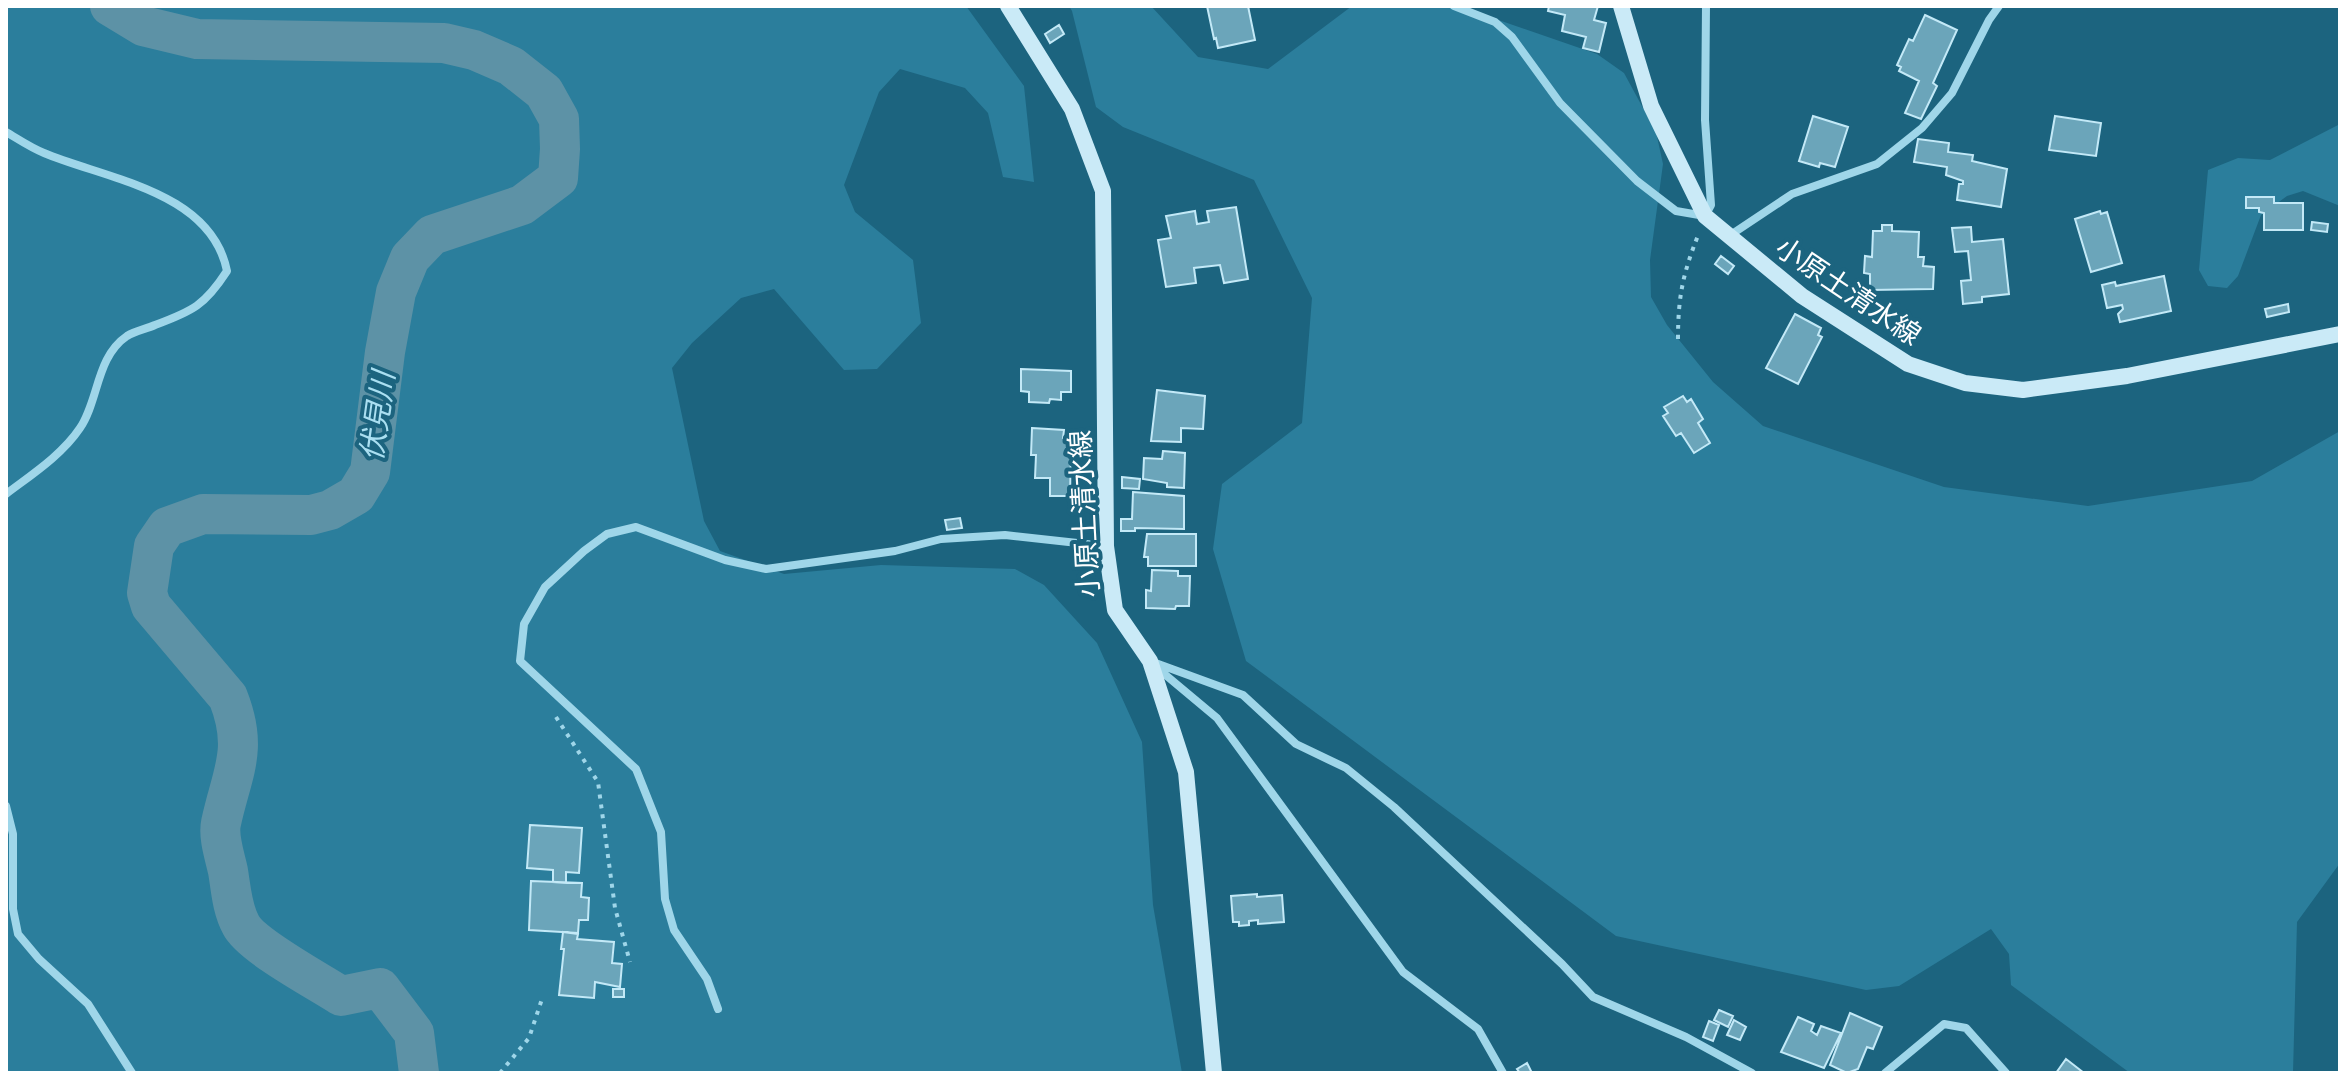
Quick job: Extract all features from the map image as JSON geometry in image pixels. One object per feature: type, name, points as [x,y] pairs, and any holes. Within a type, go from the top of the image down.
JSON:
[{"type":"main road","name":"小原土清水線","points":[[1008,6],[1072,109],[1103,191],[1106,546],[1115,610],[1150,661],[1186,772],[1214,1073]]},
{"type":"main road","name":"小原土清水線","points":[[1621,6],[1651,106],[1705,216],[1802,296],[1908,364],[1965,383],[2023,390],[2127,376],[2340,334]]},
{"type":"street","points":[[1454,6],[1495,22],[1512,37],[1560,103],[1637,181],[1676,211],[1705,216],[1711,205],[1705,120],[1706,6]]},
{"type":"street","points":[[1729,236],[1792,194],[1877,164],[1922,128],[1952,93],[1999,6]]},
{"type":"street","points":[[6,132],[42,152],[156,191],[185,210],[223,250],[227,271],[203,302],[185,314],[127,336],[112,350],[79,430],[47,463],[6,494]]},
{"type":"street","points":[[718,1009],[707,979],[674,930],[665,899],[661,832],[636,769],[520,661],[524,624],[545,587],[607,534],[636,527],[725,560],[766,569],[895,551],[941,539],[1005,535],[1106,546]]},
{"type":"street","points":[[1150,661],[1217,718],[1403,972],[1478,1029],[1503,1073]]},
{"type":"street","points":[[1150,661],[1243,695],[1296,744],[1346,768],[1394,807],[1562,964],[1593,997],[1686,1037],[1752,1073]]},
{"type":"street","points":[[6,806],[13,834],[13,909],[18,934],[39,959],[88,1004],[132,1073]]},
{"type":"street","points":[[1885,1073],[1944,1024],[1966,1028],[2006,1073]]},
{"type":"path","points":[[1678,339],[1678,306],[1683,273],[1705,216]]},
{"type":"path","points":[[554,715],[598,782],[615,908],[630,962]]},
{"type":"path","points":[[500,1073],[529,1038],[543,996]]},
{"type":"shaded area","points":[[6,6],[966,6],[1024,86],[1034,182],[1003,177],[988,113],[965,88],[900,69],[879,92],[844,185],[855,212],[913,260],[921,323],[877,369],[844,370],[774,289],[741,298],[692,343],[672,368],[704,521],[720,551],[784,574],[881,565],[1015,569],[1044,585],[1097,643],[1142,742],[1153,905],[1182,1073],[6,1073]]},
{"type":"shaded area","points":[[1069,6],[1151,6],[1198,57],[1268,69],[1352,6],[1458,6],[1597,54],[1624,73],[1656,132],[1663,164],[1650,260],[1651,297],[1667,325],[1713,382],[1763,426],[1944,487],[2088,506],[2252,481],[2340,431],[2340,863],[2297,922],[2293,1073],[2130,1073],[2011,985],[2009,954],[1991,929],[1899,986],[1866,990],[1616,936],[1246,661],[1213,549],[1222,484],[1302,423],[1312,298],[1254,180],[1123,127],[1096,107]]},
{"type":"shaded area","points":[[2340,124],[2340,206],[2303,191],[2287,196],[2261,215],[2238,276],[2227,288],[2208,286],[2199,270],[2208,170],[2238,158],[2270,160]]},
{"type":"building","points":[[1207,6],[1248,6],[1255,40],[1218,48]]},
{"type":"building","points":[[1549,6],[1598,6],[1594,20],[1606,23],[1599,52],[1583,48],[1586,37],[1562,31],[1565,15],[1548,11]]},
{"type":"building","points":[[1925,15],[1957,30],[1933,83],[1937,86],[1921,119],[1905,113],[1919,81],[1899,71],[1901,67],[1897,65]]},
{"type":"building","points":[[1059,25],[1064,34],[1050,43],[1045,34]]},
{"type":"building","points":[[1813,116],[1848,127],[1835,167],[1820,163],[1819,167],[1799,161]]},
{"type":"building","points":[[2055,116],[2101,123],[2096,156],[2049,150]]},
{"type":"building","points":[[1918,139],[1949,143],[1948,152],[1973,155],[1972,161],[2007,169],[2001,207],[1957,200],[1959,184],[1963,181],[1946,175],[1947,167],[1914,162]]},
{"type":"building","points":[[2246,197],[2274,197],[2274,203],[2303,203],[2303,230],[2264,230],[2264,213],[2259,212],[2259,208],[2246,208]]},
{"type":"building","points":[[1236,207],[1248,279],[1224,283],[1220,265],[1194,268],[1196,283],[1166,287],[1158,240],[1171,238],[1166,216],[1195,211],[1197,224],[1209,222],[1207,211]]},
{"type":"building","points":[[2100,211],[2101,214],[2107,212],[2122,263],[2091,272],[2075,219]]},
{"type":"building","points":[[2312,222],[2328,224],[2327,232],[2311,230]]},
{"type":"building","points":[[1882,225],[1892,225],[1892,231],[1919,232],[1918,257],[1924,257],[1923,266],[1934,267],[1933,289],[1870,290],[1870,274],[1864,273],[1865,256],[1872,257],[1873,231],[1882,231]]},
{"type":"building","points":[[1971,227],[1972,242],[2003,239],[2009,294],[1982,297],[1982,302],[1963,304],[1961,281],[1971,280],[1968,251],[1955,252],[1952,228]]},
{"type":"building","points":[[1721,256],[1734,266],[1728,274],[1715,264]]},
{"type":"building","points":[[2164,276],[2171,311],[2120,322],[2118,314],[2123,309],[2122,305],[2107,308],[2102,285],[2115,282],[2116,286]]},
{"type":"building","points":[[2288,304],[2289,312],[2267,317],[2265,309]]},
{"type":"building","points":[[1795,314],[1821,328],[1818,335],[1822,337],[1798,384],[1766,368]]},
{"type":"building","points":[[1021,369],[1071,371],[1071,392],[1061,392],[1061,400],[1050,399],[1049,403],[1029,402],[1029,392],[1021,391]]},
{"type":"building","points":[[1157,390],[1205,396],[1203,429],[1181,428],[1181,442],[1151,441]]},
{"type":"building","points":[[1683,396],[1687,402],[1691,399],[1703,419],[1698,423],[1710,443],[1694,453],[1681,433],[1676,436],[1663,416],[1668,413],[1664,407]]},
{"type":"building","points":[[1032,428],[1064,430],[1063,438],[1074,438],[1070,496],[1050,496],[1050,478],[1035,478],[1036,455],[1031,455]]},
{"type":"building","points":[[1163,451],[1185,453],[1184,488],[1167,487],[1167,483],[1143,479],[1144,458],[1162,459]]},
{"type":"building","points":[[1122,477],[1140,479],[1139,489],[1122,488]]},
{"type":"building","points":[[1133,492],[1184,496],[1184,529],[1135,528],[1135,531],[1121,531],[1121,519],[1132,519]]},
{"type":"building","points":[[960,518],[962,528],[947,530],[945,520]]},
{"type":"building","points":[[1147,534],[1196,534],[1196,566],[1148,566],[1148,557],[1144,557]]},
{"type":"building","points":[[1152,570],[1178,571],[1178,576],[1190,576],[1189,606],[1146,608],[1146,590],[1151,591]]},
{"type":"building","points":[[530,825],[582,828],[579,873],[566,872],[566,883],[553,882],[553,870],[527,868]]},
{"type":"building","points":[[531,881],[582,883],[581,897],[589,898],[588,920],[579,920],[578,933],[529,930]]},
{"type":"building","points":[[1257,894],[1257,897],[1282,895],[1284,922],[1258,924],[1258,920],[1239,926],[1239,922],[1233,922],[1231,896]]},
{"type":"building","points":[[563,932],[578,934],[577,939],[614,942],[612,963],[622,964],[620,987],[595,982],[594,998],[559,995]]},
{"type":"building","points":[[613,989],[624,989],[624,997],[613,997]]},
{"type":"building","points":[[1719,1010],[1733,1016],[1728,1027],[1714,1020]]},
{"type":"building","points":[[1850,1013],[1882,1027],[1873,1049],[1867,1047],[1858,1069],[1847,1073],[1830,1065]]},
{"type":"building","points":[[1798,1017],[1814,1024],[1811,1031],[1817,1035],[1821,1026],[1841,1033],[1824,1068],[1781,1052]]},
{"type":"building","points":[[1734,1020],[1746,1027],[1740,1040],[1727,1035]]},
{"type":"building","points":[[1709,1021],[1719,1025],[1713,1041],[1703,1037]]},
{"type":"building","points":[[2066,1059],[2084,1073],[2056,1073]]},
{"type":"building","points":[[1527,1063],[1532,1073],[1520,1073],[1517,1069]]},
{"type":"waterway","name":"伏見川","points":[[110,6],[143,26],[197,39],[444,43],[474,50],[511,66],[544,92],[559,119],[558,178],[522,205],[432,235],[410,258],[396,292],[370,472],[356,495],[330,510],[311,515],[203,514],[167,527],[154,546],[147,593],[151,606],[228,697],[234,716],[238,747],[220,834],[234,906],[241,925],[271,953],[341,996],[380,988],[414,1033],[419,1073]]}]
